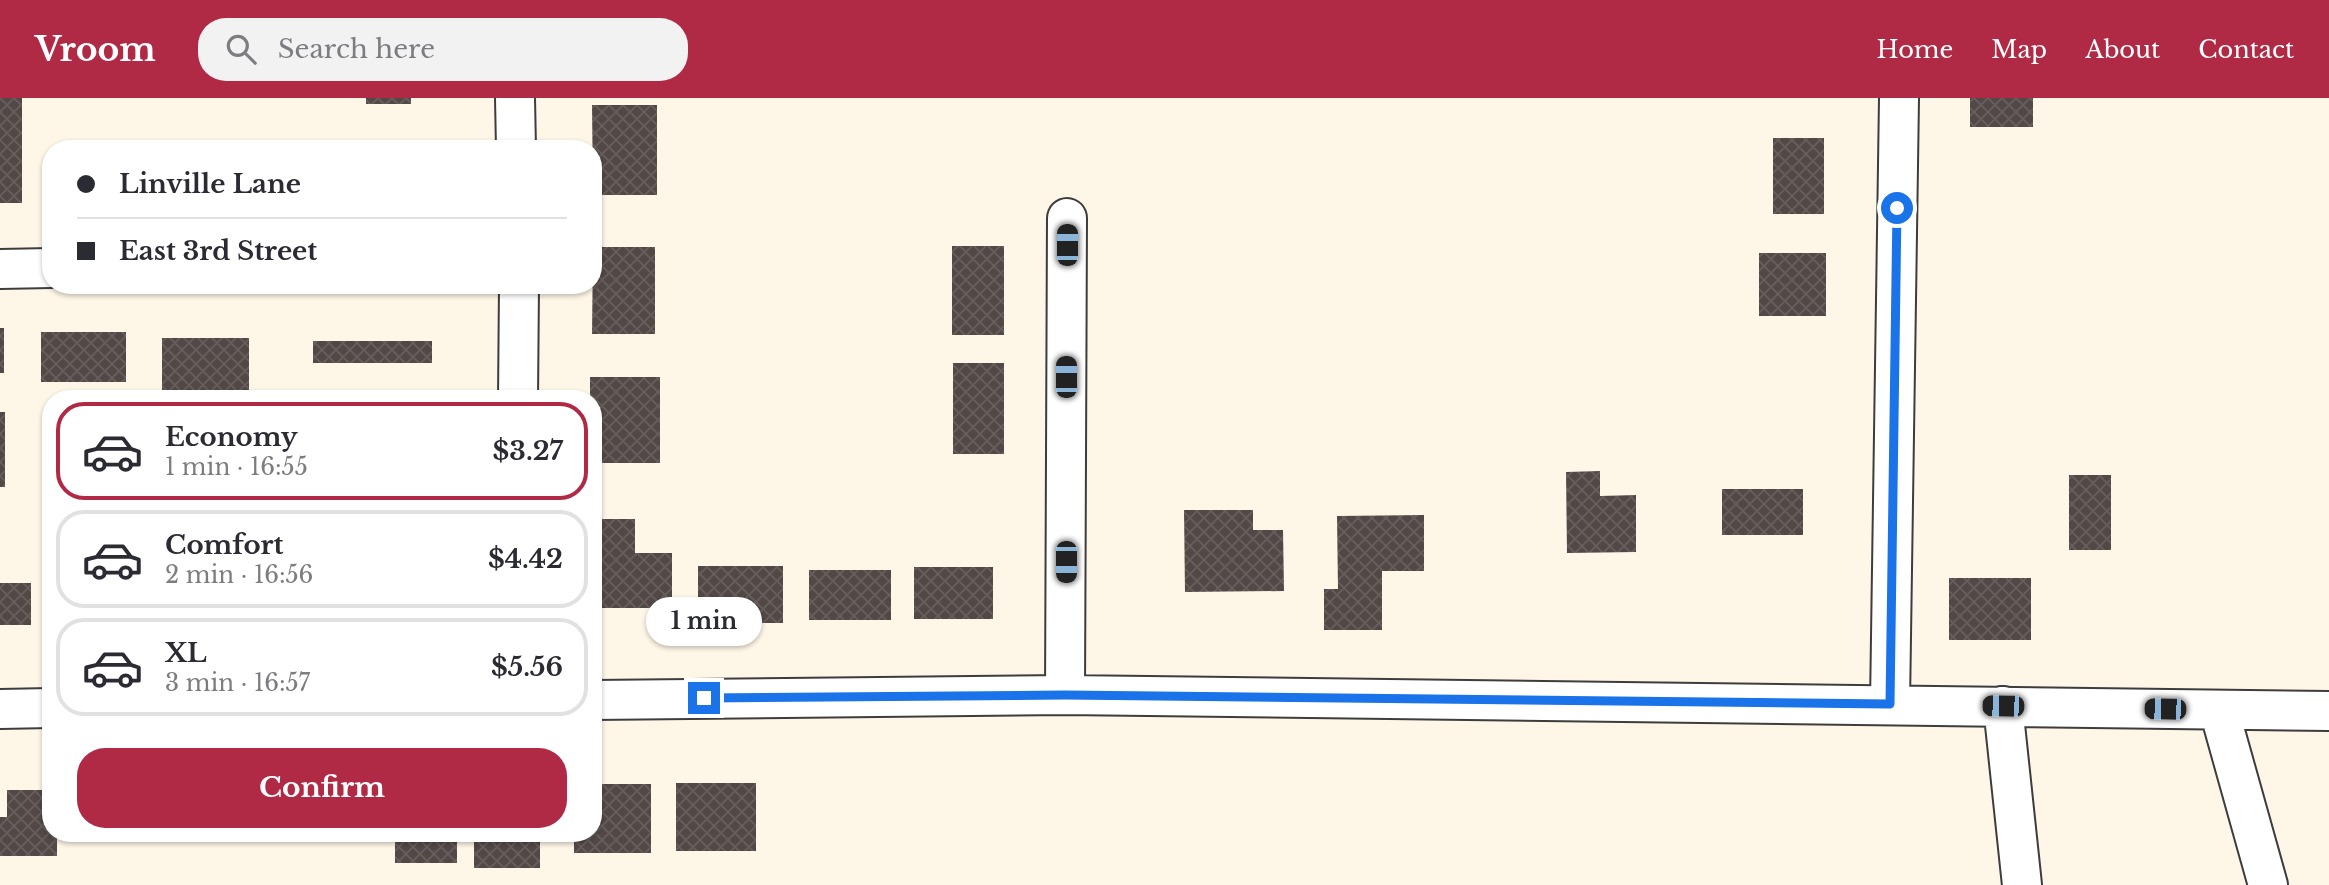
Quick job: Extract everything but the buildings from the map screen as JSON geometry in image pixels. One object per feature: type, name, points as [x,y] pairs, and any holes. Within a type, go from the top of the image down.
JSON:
[{"type":"street","points":[[515,98],[516,140]]},
{"type":"street","points":[[1890,704],[1899,98]]},
{"type":"street","points":[[1065,695],[1067,218]]},
{"type":"street","points":[[0,269],[42,268]]},
{"type":"street","points":[[518,390],[519,294]]},
{"type":"street","points":[[602,700],[1065,695],[2329,711]]},
{"type":"street","points":[[2003,706],[2022,885]]},
{"type":"street","points":[[0,709],[42,708]]},
{"type":"street","points":[[2219,710],[2268,885]]},
{"type":"route","points":[[704,698],[1065,695],[1890,704],[1897,208]]}]
